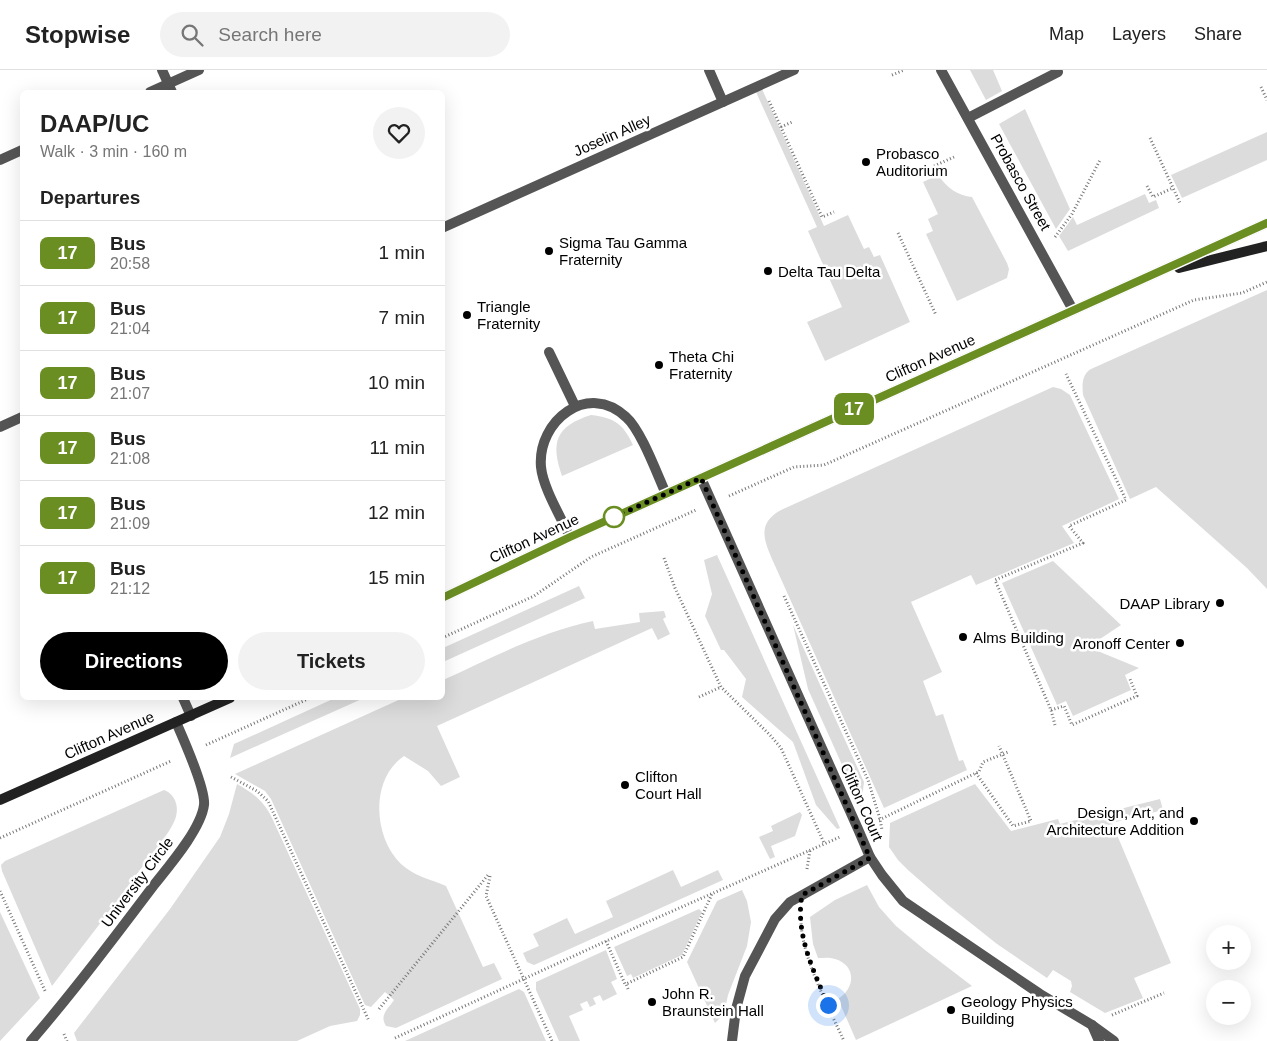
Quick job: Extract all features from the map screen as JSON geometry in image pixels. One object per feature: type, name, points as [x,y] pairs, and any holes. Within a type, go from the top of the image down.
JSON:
[{"type":"main road","name":"Clifton Avenue","points":[[445,597],[570,537],[1267,223]]},
{"type":"main road","points":[[1156,273],[1267,246]]},
{"type":"main road","name":"Clifton Avenue","points":[[0,800],[226,700]]},
{"type":"street","points":[[162,70],[170,88],[199,70]]},
{"type":"street","points":[[709,70],[723,102]]},
{"type":"street","name":"Joselin Alley","points":[[445,227],[794,70]]},
{"type":"street","name":"Probasco Street","points":[[941,70],[1073,310]]},
{"type":"street","points":[[968,118],[1058,72]]},
{"type":"street","points":[[0,160],[20,151]]},
{"type":"street","points":[[549,352],[575,406]]},
{"type":"street","points":[[570,537],[547,487],[541,468],[541,456],[542,446],[548,432],[562,415],[575,406],[590,402],[609,406],[626,416],[637,430],[666,494]]},
{"type":"street","points":[[0,427],[20,418]]},
{"type":"street","name":"Clifton Court","points":[[701,478],[870,858],[882,875],[903,901],[1040,994],[1092,1025],[1114,1041]]},
{"type":"street","points":[[184,700],[190,716]]},
{"type":"street","name":"University Circle","points":[[31,1041],[89,972],[168,867],[198,821],[204,804],[201,787],[176,722]]},
{"type":"street","points":[[732,1041],[736,1009],[745,976],[774,919],[790,902],[870,858]]},
{"type":"street","points":[[1092,1025],[1099,1041]]},
{"type":"path","points":[[892,75],[904,70]]},
{"type":"path","points":[[762,84],[822,217],[834,212]]},
{"type":"path","points":[[1262,88],[1267,100]]},
{"type":"path","points":[[781,127],[792,122]]},
{"type":"path","points":[[1150,138],[1180,203]]},
{"type":"path","points":[[934,166],[954,157]]},
{"type":"path","points":[[1055,237],[1072,214],[1100,160]]},
{"type":"path","points":[[1147,186],[1153,197],[1174,188]]},
{"type":"path","points":[[898,233],[936,314]]},
{"type":"path","points":[[445,637],[534,596],[591,557],[794,467],[824,465],[1194,300],[1242,294],[1267,282]]},
{"type":"path","points":[[1055,725],[1051,710],[995,580],[1083,543],[1069,526],[1126,500],[1066,374]]},
{"type":"path","points":[[664,558],[721,687],[782,748],[824,843]]},
{"type":"path","points":[[784,596],[868,780],[880,819],[882,834]]},
{"type":"path","points":[[1051,710],[1064,706],[1072,724],[1137,696],[1130,679],[1132,678]]},
{"type":"path","points":[[699,697],[721,687]]},
{"type":"path","points":[[0,838],[306,700]]},
{"type":"path","points":[[976,773],[1013,826],[1031,822],[998,746]]},
{"type":"path","points":[[871,823],[979,772],[983,762],[1008,752]]},
{"type":"path","points":[[231,777],[257,791],[268,801],[369,1021]]},
{"type":"path","points":[[395,1038],[842,836]]},
{"type":"path","points":[[810,850],[802,895],[801,931],[807,952],[844,1041]]},
{"type":"path","points":[[378,1009],[489,875],[486,896],[552,1041]]},
{"type":"path","points":[[0,891],[46,994]]},
{"type":"path","points":[[626,984],[683,958],[712,894]]},
{"type":"path","points":[[606,942],[628,989]]},
{"type":"path","points":[[1121,1011],[1164,993]]},
{"type":"path","points":[[64,1034],[67,1041]]},
{"type":"shaded area","points":[[970,70],[993,70],[1002,91],[986,100]]},
{"type":"shaded area","points":[[762,89],[824,226],[848,215],[864,249],[869,247],[874,257],[880,255],[910,322],[825,361],[807,322],[842,307],[808,231],[817,227],[756,92]]},
{"type":"shaded area","points":[[1025,109],[1070,209],[1056,229],[999,124]]},
{"type":"shaded area","points":[[1267,132],[1267,160],[1182,198],[1171,175]]},
{"type":"shaded area","points":[[938,175],[953,190],[962,195],[972,197],[1009,269],[1007,278],[957,301],[926,234],[933,231],[928,219],[938,214],[923,182]]},
{"type":"shaded area","points":[[1145,194],[1149,203],[1156,200],[1159,208],[1068,251],[1059,236],[1073,217],[1077,225]]},
{"type":"shaded area","points":[[1267,290],[1267,589],[1247,568],[1156,487],[1130,499],[1083,395],[1083,380],[1091,369]]},
{"type":"shaded area","points":[[1053,387],[1061,389],[1070,395],[1119,499],[1062,526],[1074,543],[976,585],[971,575],[911,602],[942,672],[923,681],[936,716],[943,714],[959,761],[963,760],[967,770],[884,808],[772,559],[766,544],[764,531],[766,526],[769,520],[781,510]]},
{"type":"shaded area","points":[[591,415],[606,418],[617,423],[626,432],[633,445],[562,476],[557,454],[559,437],[570,424]]},
{"type":"shaded area","points":[[717,555],[840,828],[837,829],[816,805],[793,742],[742,697],[746,679],[724,650],[721,650],[705,616],[712,594],[704,560]]},
{"type":"shaded area","points":[[1053,561],[1121,625],[1088,647],[1139,668],[1125,675],[1131,690],[1073,716],[1066,701],[1057,705],[1002,583]]},
{"type":"shaded area","points":[[579,586],[585,598],[445,661],[445,647]]},
{"type":"shaded area","points":[[664,611],[666,617],[663,619],[670,634],[658,640],[652,628],[437,726],[460,777],[441,786],[428,771],[404,756],[393,766],[385,779],[379,809],[385,839],[392,853],[411,872],[446,886],[483,967],[494,963],[502,979],[396,1028],[386,1026],[383,1019],[384,1015],[394,1000],[385,992],[371,1007],[365,1005],[271,799],[265,791],[235,774],[399,700],[445,700],[445,679],[535,639],[593,621],[595,629],[640,622],[639,613]]},
{"type":"shaded area","points":[[793,625],[864,782],[861,807],[808,689]]},
{"type":"shaded area","points":[[331,700],[360,700],[230,758],[234,744]]},
{"type":"shaded area","points":[[237,784],[258,798],[272,818],[360,1009],[357,1021],[330,1026],[297,1041],[77,1041],[74,1033],[170,909],[220,837],[229,814]]},
{"type":"shaded area","points":[[975,784],[1011,831],[1058,819],[1060,824],[1160,799],[1163,810],[1112,823],[1171,963],[1134,978],[1143,998],[1105,1013],[1070,992],[1071,981],[1053,970],[1047,978],[997,944],[948,905],[898,860],[889,847],[890,823]]},
{"type":"shaded area","points":[[164,790],[172,795],[177,808],[176,817],[165,838],[52,986],[1,865],[5,861]]},
{"type":"shaded area","points":[[800,812],[802,815],[795,836],[771,846],[775,857],[770,859],[759,837],[773,831],[771,826]]},
{"type":"shaded area","points":[[673,870],[681,887],[718,870],[723,880],[534,965],[527,962],[523,953],[539,946],[533,934],[567,918],[575,934],[613,917],[606,901]]},
{"type":"shaded area","points":[[867,885],[879,907],[896,926],[972,986],[856,1040],[838,999],[848,989],[851,977],[850,971],[842,962],[835,959],[818,958],[813,944],[810,917],[835,900]]},
{"type":"shaded area","points":[[742,890],[747,901],[751,922],[747,946],[728,995],[724,1014],[715,1023],[687,962],[717,901]]},
{"type":"shaded area","points":[[699,909],[702,912],[682,955],[633,978],[631,974],[627,976],[614,947]]},
{"type":"shaded area","points":[[0,912],[40,998],[0,1041]]},
{"type":"shaded area","points":[[606,950],[617,979],[611,982],[617,994],[603,1001],[600,995],[593,998],[596,1004],[590,1007],[587,1001],[580,1004],[583,1010],[569,1016],[580,1041],[559,1041],[536,990],[536,982]]},
{"type":"shaded area","points":[[519,989],[524,992],[546,1041],[405,1041]]},
{"type":"bus line","name":"17","points":[[445,597],[570,537],[1267,223]]},
{"type":"place","name":"Probasco Auditorium","points":[[866,162]]},
{"type":"place","name":"Sigma Tau Gamma Fraternity","points":[[549,251]]},
{"type":"place","name":"Delta Tau Delta","points":[[768,271]]},
{"type":"place","name":"Triangle Fraternity","points":[[467,315]]},
{"type":"place","name":"Theta Chi Fraternity","points":[[659,365]]},
{"type":"place","name":"DAAP Library","points":[[1220,603]]},
{"type":"place","name":"Alms Building","points":[[963,637]]},
{"type":"place","name":"Aronoff Center","points":[[1180,643]]},
{"type":"place","name":"Clifton Court Hall","points":[[625,785]]},
{"type":"place","name":"Design, Art, and Architecture Addition","points":[[1194,821]]},
{"type":"place","name":"John R. Braunstein Hall","points":[[652,1002]]},
{"type":"place","name":"Geology Physics Building","points":[[951,1010]]},
{"type":"route","points":[[614,517],[701,478],[870,858],[802,895],[801,931],[817,980],[828,1005]]}]
